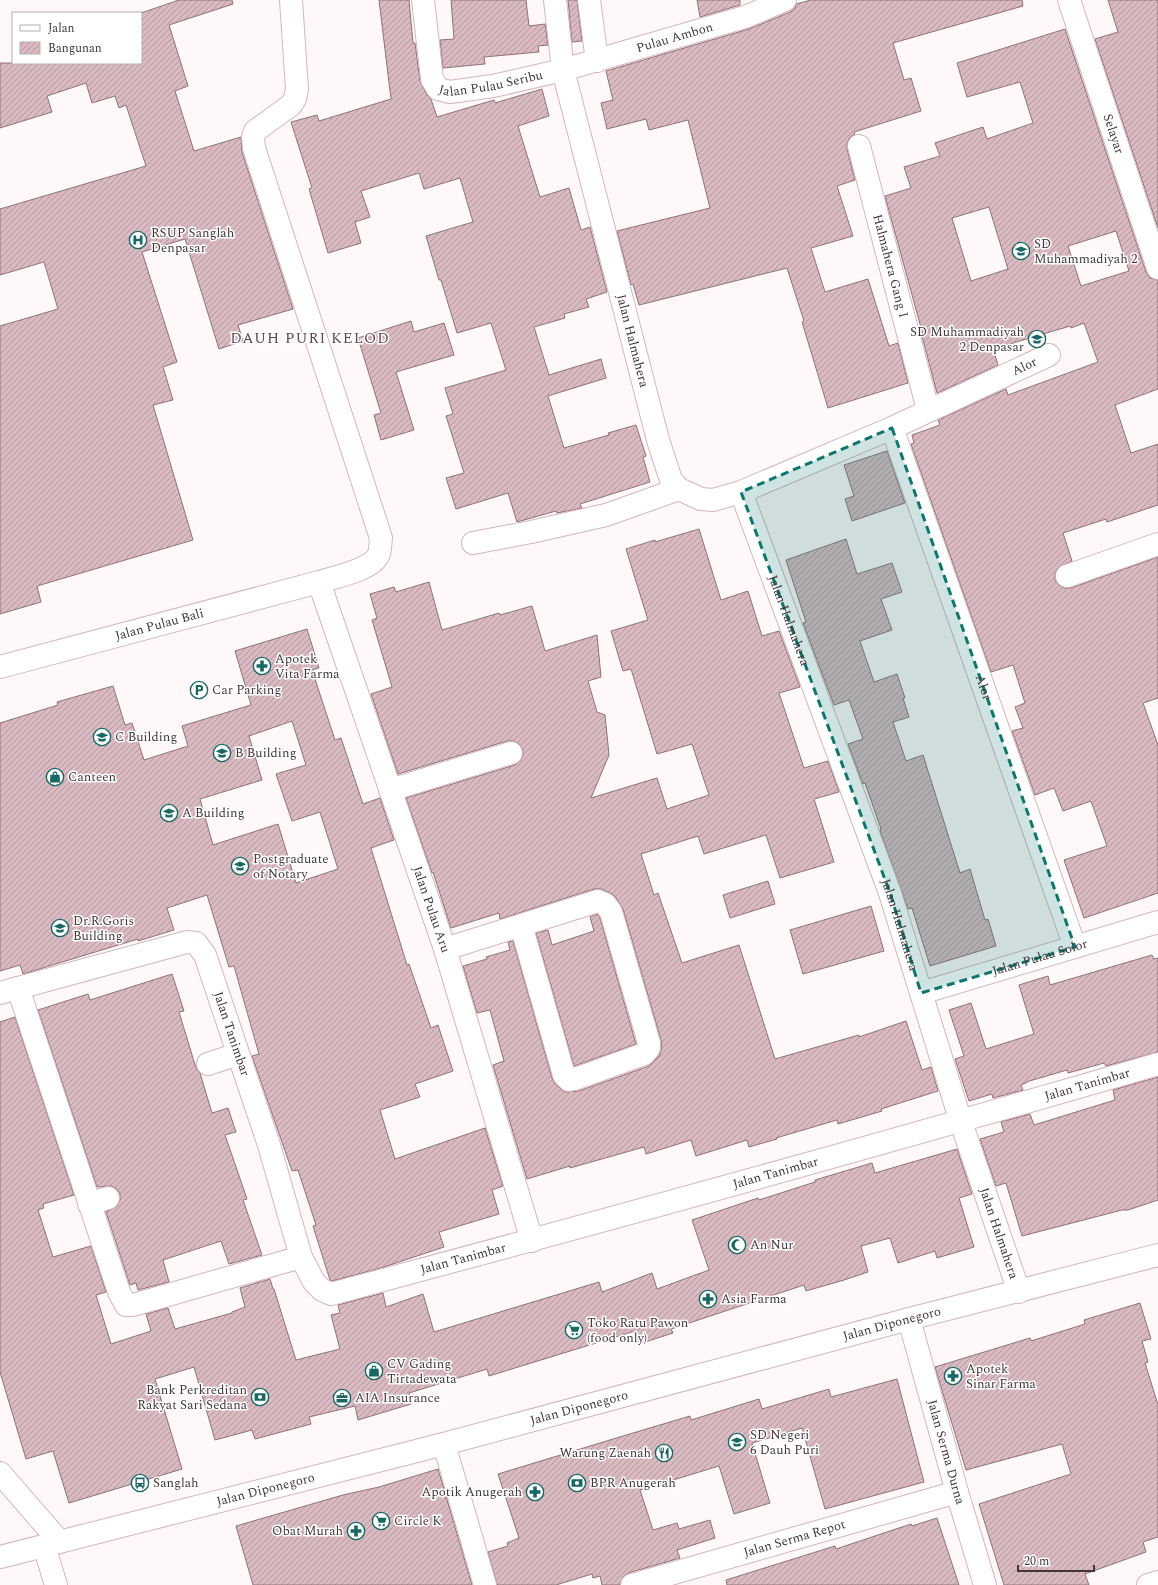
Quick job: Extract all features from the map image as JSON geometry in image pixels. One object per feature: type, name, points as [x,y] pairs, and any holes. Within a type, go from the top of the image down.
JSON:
[{"type":"street","name":"Jalan Pulau Bali","points":[[0,667],[318,582],[362,568],[373,563],[379,555],[381,538],[254,148],[253,137],[255,131],[291,105],[295,98],[297,89],[291,0]]},
{"type":"street","name":"Jalan Pulau Seribu","points":[[423,0],[430,69],[432,79],[438,89],[450,92],[493,86],[563,70]]},
{"type":"street","name":"Jalan Halmahera","points":[[555,0],[563,70],[658,440],[671,480],[679,489]]},
{"type":"street","points":[[590,0],[597,61]]},
{"type":"street","name":"Pulau Ambon","points":[[563,70],[597,61],[744,8],[785,0]]},
{"type":"street","name":"Selayar","points":[[1069,0],[1158,268]]},
{"type":"street","name":"Halmahera Gang I","points":[[859,146],[928,410]]},
{"type":"street","name":"Alor","points":[[741,492],[892,428],[1049,355]]},
{"type":"street","name":"Alor","points":[[892,428],[1075,947]]},
{"type":"street","points":[[474,542],[531,532],[606,515],[679,489],[701,499],[713,500],[741,492]]},
{"type":"street","name":"Jalan Halmahera","points":[[741,492],[890,893],[961,1122],[1019,1292]]},
{"type":"street","points":[[1067,576],[1158,544]]},
{"type":"street","name":"Jalan Pulau Aru","points":[[318,582],[445,949],[532,1241]]},
{"type":"street","points":[[390,790],[511,753]]},
{"type":"street","points":[[445,949],[521,925],[598,901],[605,904],[611,912],[649,1043],[649,1048],[644,1054],[575,1079],[569,1080],[564,1075],[521,925]]},
{"type":"street","name":"Jalan Pulau Solor","points":[[921,993],[1158,922]]},
{"type":"street","name":"Jalan Tanimbar","points":[[9,991],[187,942],[196,943],[205,956],[238,1054],[282,1188],[301,1257],[314,1282],[322,1290],[331,1294],[532,1241],[961,1122],[1158,1064]]},
{"type":"street","points":[[9,991],[98,1201],[118,1292],[126,1305],[133,1305],[301,1257]]},
{"type":"street","points":[[208,1064],[238,1054]]},
{"type":"street","name":"Jalan Diponegoro","points":[[0,1558],[444,1444],[909,1319],[1157,1257]]},
{"type":"street","name":"Jalan Serma Durna","points":[[909,1319],[957,1492],[985,1585]]},
{"type":"street","points":[[444,1444],[485,1585]]},
{"type":"street","points":[[0,1473],[52,1544],[56,1585]]},
{"type":"street","name":"Jalan Serma Repot","points":[[632,1585],[957,1492]]},
{"type":"street","points":[[1148,1585],[1158,1582]]},
{"type":"highlighted area","points":[[892,428],[1075,947],[921,993],[890,893],[741,492]]},
{"type":"building","points":[[179,0],[232,0],[233,4],[169,25],[188,86],[175,91],[194,151],[241,137],[242,152],[293,309],[238,325],[243,341],[219,349],[185,239],[142,252],[177,362],[163,367],[173,400],[153,405],[193,540],[37,586],[41,602],[0,614],[0,326],[58,309],[44,262],[0,275],[0,209],[146,166],[126,105],[119,108],[115,96],[92,103],[86,83],[47,96],[52,112],[0,128],[0,63],[142,64],[142,13]]},
{"type":"building","points":[[379,0],[409,0],[413,43],[415,43],[420,81],[427,95],[431,99],[437,117],[494,100],[495,103],[542,89],[549,116],[518,126],[540,197],[569,188],[581,230],[590,227],[607,292],[586,299],[589,307],[564,314],[565,318],[534,327],[549,375],[601,359],[606,378],[548,396],[564,448],[609,435],[608,433],[636,425],[646,456],[643,457],[650,482],[580,504],[582,508],[557,513],[556,511],[517,522],[508,493],[456,509],[446,478],[464,473],[446,416],[453,414],[445,388],[506,370],[491,323],[457,333],[426,236],[473,222],[460,178],[424,189],[419,173],[361,191],[370,217],[355,222],[361,243],[328,253],[309,189],[312,188],[291,122],[317,115],[319,121],[391,99]]},
{"type":"building","points":[[451,0],[526,0],[529,26],[545,24],[548,45],[538,46],[539,52],[484,57],[485,64],[443,68],[440,40],[454,39]]},
{"type":"building","points":[[568,0],[577,0],[582,41],[572,42]]},
{"type":"building","points":[[697,0],[740,0],[740,5],[700,17]]},
{"type":"building","points":[[811,0],[1022,0],[1023,6],[893,43],[904,80],[911,78],[921,111],[854,132],[855,134],[850,137],[847,143],[847,149],[855,180],[837,186],[853,236],[811,248],[825,292],[868,279],[889,346],[898,343],[908,383],[828,408],[802,322],[804,321],[787,268],[639,305],[633,284],[631,285],[617,231],[710,208],[688,120],[649,130],[646,119],[607,129],[601,103],[613,100],[606,71],[749,29],[790,12],[795,8],[796,4]]},
{"type":"building","points":[[1108,0],[1158,0],[1158,228],[1095,39],[1118,32]]},
{"type":"building","points":[[1065,29],[1146,272],[1150,278],[1158,280],[1158,389],[1115,405],[1131,453],[1158,444],[1158,505],[1107,522],[1106,519],[1063,533],[1072,561],[1058,568],[1055,574],[1055,580],[1064,588],[1071,588],[1158,557],[1158,698],[1143,703],[1158,745],[1158,893],[1084,918],[1064,860],[1107,846],[1091,801],[1063,811],[1054,788],[1035,795],[1012,731],[1023,728],[1015,707],[1025,703],[1013,665],[991,672],[911,444],[914,443],[912,435],[940,425],[938,420],[1006,389],[1008,395],[1098,362],[1084,323],[1071,328],[1070,326],[993,349],[998,365],[937,393],[922,336],[923,335],[885,196],[911,188],[904,167],[940,156],[935,143],[983,127],[987,139],[1033,123],[1020,82],[967,97],[957,63]],"holes":[[[989,207],[1008,269],[971,281],[952,218]],[[1116,231],[1129,271],[1081,286],[1068,246]]]},
{"type":"building","points":[[411,321],[414,332],[444,323],[454,355],[396,372],[414,430],[381,440],[374,415],[381,413],[358,338]]},
{"type":"building","points":[[887,451],[905,503],[852,521],[845,499],[854,496],[844,465]]},
{"type":"building","points":[[699,529],[721,600],[748,591],[762,636],[779,631],[800,687],[779,693],[804,768],[828,761],[839,792],[814,799],[834,862],[780,878],[766,835],[704,854],[698,836],[641,854],[654,895],[658,893],[682,963],[739,945],[775,1059],[859,1035],[859,1037],[906,1021],[922,1070],[931,1067],[938,1091],[881,1109],[882,1111],[838,1124],[837,1120],[749,1147],[747,1140],[696,1156],[691,1140],[646,1154],[644,1147],[527,1179],[493,1065],[504,1061],[490,1010],[477,1013],[463,966],[510,950],[508,942],[513,941],[552,1078],[555,1084],[565,1092],[579,1091],[649,1066],[659,1056],[662,1048],[661,1040],[623,909],[615,896],[610,893],[602,889],[594,889],[500,919],[499,913],[451,928],[433,872],[432,873],[406,798],[515,765],[520,761],[523,755],[523,750],[519,744],[513,741],[507,741],[398,774],[371,694],[392,687],[372,620],[377,618],[370,594],[394,587],[396,592],[429,582],[442,630],[499,613],[500,615],[532,606],[545,651],[597,635],[601,677],[588,681],[597,712],[605,715],[609,755],[591,798],[657,778],[667,809],[709,795],[692,744],[657,754],[631,669],[623,671],[611,631],[648,620],[626,549]]},
{"type":"building","points":[[846,539],[857,574],[892,563],[902,592],[881,599],[892,630],[860,641],[874,682],[897,674],[905,698],[903,698],[909,717],[893,722],[906,761],[923,755],[960,873],[970,869],[985,920],[988,919],[996,946],[930,966],[912,908],[908,909],[881,834],[881,829],[865,783],[863,784],[848,744],[863,739],[849,700],[834,705],[803,623],[806,622],[786,560]]},
{"type":"building","points":[[307,629],[319,668],[312,670],[335,740],[341,738],[363,804],[380,798],[394,840],[371,848],[407,965],[409,964],[431,1028],[438,1025],[453,1071],[415,1084],[420,1097],[380,1110],[395,1159],[485,1128],[503,1186],[492,1190],[499,1214],[439,1232],[444,1247],[381,1268],[332,1281],[330,1280],[313,1226],[316,1225],[298,1170],[292,1171],[252,1056],[259,1054],[234,966],[229,967],[207,895],[167,908],[174,930],[138,941],[138,939],[23,974],[20,965],[0,971],[0,723],[58,705],[57,702],[113,686],[125,725],[132,723],[144,760],[188,746],[182,726],[251,705],[235,651]],"holes":[[[292,721],[306,765],[276,774],[292,821],[320,812],[338,869],[296,883],[278,824],[213,845],[200,799],[262,780],[249,736]]]},
{"type":"building","points":[[768,881],[775,904],[730,918],[723,895]]},
{"type":"building","points":[[871,906],[884,951],[803,974],[790,930]]},
{"type":"building","points":[[597,914],[600,918],[636,1044],[574,1066],[536,933],[548,930],[552,945],[594,931],[590,917]]},
{"type":"building","points":[[1152,955],[1154,959],[1158,958],[1158,1052],[1106,1066],[1104,1063],[1068,1073],[1067,1070],[1026,1082],[1021,1085],[1023,1090],[993,1098],[992,1094],[969,1101],[955,1059],[964,1056],[949,1010],[971,1003],[986,1049],[1034,1034],[1019,985],[1048,976],[1050,985]]},
{"type":"building","points":[[172,974],[184,1011],[179,1012],[196,1068],[200,1073],[212,1113],[228,1108],[236,1132],[225,1135],[247,1199],[243,1200],[262,1255],[229,1264],[221,1241],[163,1260],[169,1282],[138,1290],[136,1283],[130,1285],[106,1212],[117,1206],[120,1200],[120,1194],[117,1189],[111,1186],[97,1187],[38,1010],[88,994],[90,1000]]},
{"type":"building","points":[[15,1017],[74,1195],[43,1204],[44,1208],[38,1210],[53,1257],[91,1246],[106,1292],[96,1295],[111,1344],[151,1331],[146,1314],[168,1308],[175,1329],[232,1313],[245,1307],[240,1288],[270,1279],[296,1360],[340,1349],[331,1315],[340,1313],[338,1305],[383,1293],[386,1307],[423,1294],[434,1332],[599,1282],[602,1292],[652,1273],[657,1289],[709,1270],[692,1220],[872,1163],[875,1173],[957,1149],[972,1194],[959,1198],[974,1247],[937,1258],[935,1251],[898,1263],[890,1238],[861,1246],[868,1272],[844,1280],[806,1291],[804,1285],[671,1329],[673,1333],[639,1344],[635,1331],[489,1376],[487,1369],[409,1393],[411,1404],[358,1420],[355,1406],[309,1417],[311,1424],[255,1439],[252,1430],[215,1440],[194,1367],[155,1379],[182,1469],[69,1503],[53,1451],[26,1459],[0,1372],[0,1022]]},
{"type":"building","points":[[1158,1077],[1158,1200],[1128,1210],[1122,1210],[1022,1236],[1006,1183],[996,1186],[980,1139],[1004,1132],[1001,1122],[1030,1114],[1034,1125],[1115,1100],[1113,1090]]},
{"type":"building","points":[[1140,1303],[1151,1339],[1142,1341],[1148,1362],[1145,1363],[1158,1405],[1158,1537],[1143,1542],[1146,1552],[1085,1574],[1089,1585],[1004,1585],[979,1504],[1071,1474],[1062,1444],[966,1470],[935,1367],[1030,1338],[1031,1341],[1085,1324],[1084,1320]]},
{"type":"building","points":[[897,1379],[924,1482],[825,1509],[802,1428],[752,1443],[770,1503],[734,1514],[719,1466],[640,1490],[653,1530],[677,1523],[679,1529],[710,1520],[715,1538],[677,1550],[680,1558],[628,1573],[623,1577],[620,1585],[602,1585],[600,1576],[593,1578],[592,1574],[556,1585],[497,1585],[488,1552],[508,1546],[507,1543],[519,1538],[498,1474],[690,1416],[691,1420],[759,1399],[762,1409],[829,1389],[831,1397]]},
{"type":"building","points":[[438,1469],[472,1585],[253,1585],[236,1526],[343,1495],[379,1487]]},
{"type":"building","points":[[937,1518],[959,1585],[727,1585],[726,1580],[835,1546],[836,1549],[911,1524],[912,1526]]},
{"type":"place","name":"RSUP Sanglah Denpasar","points":[[138,240]]},
{"type":"place","name":"SD Muhammadiyah 2","points":[[1021,251]]},
{"type":"place","name":"SD Muhammadiyah 2 Denpasar","points":[[1037,339]]},
{"type":"place","name":"Apotek Vita Farma","points":[[262,666]]},
{"type":"place","name":"Car Parking","points":[[199,690]]},
{"type":"place","name":"C Building","points":[[102,737]]},
{"type":"place","name":"B Building","points":[[222,753]]},
{"type":"place","name":"Canteen","points":[[55,777]]},
{"type":"place","name":"A Building","points":[[169,813]]},
{"type":"place","name":"Postgraduate of Notary","points":[[240,866]]},
{"type":"place","name":"Dr.R.Goris Building","points":[[60,928]]},
{"type":"place","name":"An Nur","points":[[737,1245]]},
{"type":"place","name":"Asia Farma","points":[[708,1299]]},
{"type":"place","name":"Toko Ratu Pawon (food only)","points":[[574,1330]]},
{"type":"place","name":"CV Gading Tirtadewata","points":[[374,1371]]},
{"type":"place","name":"Apotek Sinar Farma","points":[[953,1376]]},
{"type":"place","name":"Bank Perkreditan Rakyat Sari Sedana","points":[[260,1397]]},
{"type":"place","name":"AIA Insurance","points":[[342,1398]]},
{"type":"place","name":"SD Negeri 6 Dauh Puri","points":[[737,1442]]},
{"type":"place","name":"Warung Zaenah","points":[[664,1453]]},
{"type":"place","name":"Sanglah","points":[[140,1483]]},
{"type":"place","name":"BPR Anugerah","points":[[577,1483]]},
{"type":"place","name":"Apotik Anugerah","points":[[535,1492]]},
{"type":"place","name":"Circle K","points":[[381,1521]]},
{"type":"place","name":"Obat Murah","points":[[356,1531]]},
{"type":"district","name":"DAUH PURI KELOD","points":[[310,338]]}]
